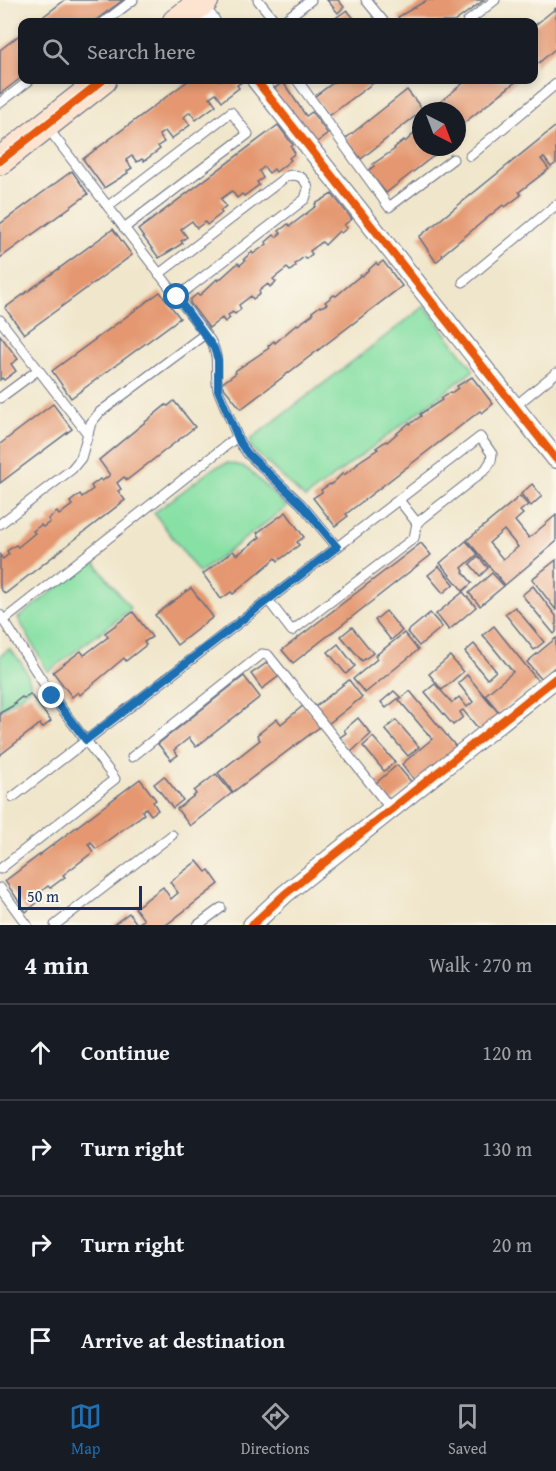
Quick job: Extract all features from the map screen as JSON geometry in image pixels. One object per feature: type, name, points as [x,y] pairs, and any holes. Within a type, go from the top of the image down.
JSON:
[{"type":"street","points":[[0,161],[98,84]]},
{"type":"street","points":[[259,84],[556,459]]},
{"type":"street","points":[[252,925],[285,894],[556,678]]},
{"type":"lane","points":[[109,18],[134,0]]},
{"type":"lane","points":[[258,0],[273,18]]},
{"type":"lane","points":[[287,18],[311,0]]},
{"type":"lane","points":[[367,0],[381,18]]},
{"type":"lane","points":[[472,18],[495,0]]},
{"type":"lane","points":[[0,103],[25,84]]},
{"type":"lane","points":[[300,84],[389,207],[453,159]]},
{"type":"lane","points":[[470,156],[556,84]]},
{"type":"lane","points":[[108,206],[231,112],[248,134],[124,228]]},
{"type":"lane","points":[[45,125],[214,348],[218,360],[218,390],[237,437],[248,454],[301,504],[337,547]]},
{"type":"lane","points":[[159,274],[287,176],[297,175],[305,180],[308,189],[304,199],[177,297]]},
{"type":"lane","points":[[463,282],[556,205]]},
{"type":"lane","points":[[0,320],[88,434]]},
{"type":"lane","points":[[0,524],[72,469],[81,459],[91,423],[99,412],[205,334]]},
{"type":"lane","points":[[0,398],[38,370]]},
{"type":"lane","points":[[514,407],[556,373]]},
{"type":"lane","points":[[0,869],[115,779],[52,696],[2,618],[237,437]]},
{"type":"lane","points":[[13,797],[86,740],[268,600],[337,547],[399,500],[480,437],[492,454],[486,469],[417,523],[414,538],[292,631],[268,600]]},
{"type":"lane","points":[[399,500],[417,523]]},
{"type":"lane","points":[[132,758],[262,654],[268,655],[391,809]]},
{"type":"lane","points":[[54,925],[172,836]]},
{"type":"lane","points":[[0,888],[27,925]]},
{"type":"lane","points":[[198,925],[221,908]]},
{"type":"green space","points":[[425,306],[474,370],[305,498],[253,450],[250,445],[251,439]]},
{"type":"green space","points":[[228,463],[249,470],[287,507],[199,573],[154,513],[214,468]]},
{"type":"green space","points":[[93,560],[131,609],[48,672],[18,618]]},
{"type":"green space","points":[[9,649],[24,667],[31,688],[0,711],[0,656]]},
{"type":"building","points":[[65,0],[123,0],[98,18],[41,18]]},
{"type":"building","points":[[327,0],[338,0],[344,7],[338,13]]},
{"type":"building","points":[[427,0],[484,0],[459,18],[398,17]]},
{"type":"building","points":[[556,8],[556,48],[538,64],[538,23]]},
{"type":"building","points":[[347,10],[354,18],[336,18]]},
{"type":"building","points":[[18,36],[18,80],[0,94],[0,50]]},
{"type":"building","points":[[184,84],[239,84],[239,88],[222,101],[216,93],[210,97],[216,105],[196,120],[190,112],[184,117],[190,125],[171,139],[165,131],[159,135],[164,142],[158,146],[160,149],[144,161],[142,159],[137,162],[132,156],[126,160],[132,168],[104,188],[83,159]]},
{"type":"building","points":[[280,84],[284,84],[306,116],[312,112],[328,134],[310,147],[270,92]]},
{"type":"building","points":[[332,84],[372,84],[329,116],[314,97]]},
{"type":"building","points":[[462,84],[513,84],[466,121],[466,102],[440,102]]},
{"type":"building","points":[[407,90],[417,102],[412,102],[412,119],[361,159],[345,139]]},
{"type":"building","points":[[278,125],[293,145],[291,147],[295,153],[289,158],[291,160],[276,172],[274,169],[269,173],[264,167],[259,171],[263,178],[257,182],[259,185],[244,196],[242,194],[237,198],[232,191],[221,199],[226,206],[220,211],[222,213],[207,225],[205,222],[197,228],[192,221],[181,229],[187,237],[181,241],[183,243],[159,258],[138,230]]},
{"type":"building","points":[[556,126],[556,163],[551,167],[544,158],[541,159],[549,169],[519,192],[521,195],[505,207],[503,205],[436,262],[419,237]]},
{"type":"building","points":[[412,135],[412,156],[433,156],[386,193],[368,171],[374,166],[373,164],[404,140],[405,142]]},
{"type":"building","points":[[72,171],[88,194],[0,258],[0,224]]},
{"type":"building","points":[[332,194],[352,219],[344,225],[347,228],[341,233],[339,231],[325,245],[322,242],[310,251],[312,254],[306,259],[304,257],[290,271],[287,268],[273,279],[276,282],[270,287],[268,284],[259,291],[260,294],[253,299],[251,296],[239,305],[241,309],[235,314],[233,312],[228,315],[230,318],[225,322],[222,318],[209,328],[190,300],[197,294],[199,296],[238,263],[240,265],[252,252],[253,254],[267,244],[266,242],[274,235],[276,237],[281,233],[279,231],[288,224],[290,226],[316,206],[315,204]]},
{"type":"building","points":[[113,229],[132,255],[24,334],[5,308]]},
{"type":"building","points":[[383,261],[402,286],[241,409],[221,384],[236,373],[235,371],[269,348],[268,346],[274,341],[275,343],[313,314],[312,312],[327,304],[325,302],[334,295],[336,296],[376,263],[378,265]]},
{"type":"building","points":[[160,292],[180,318],[71,398],[52,371]]},
{"type":"building","points":[[0,335],[18,359],[11,364],[16,371],[4,380],[2,378],[0,380]]},
{"type":"building","points":[[472,377],[493,404],[482,413],[480,411],[346,514],[348,516],[335,526],[313,498],[421,416],[420,414],[442,400],[441,398]]},
{"type":"building","points":[[174,401],[195,427],[127,480],[124,477],[117,483],[121,489],[118,491],[125,500],[5,594],[0,588],[0,555],[3,559],[9,554],[7,551],[16,545],[18,547],[35,533],[33,531],[50,522],[48,519],[57,512],[59,515],[72,505],[70,502],[80,494],[82,497],[93,489],[91,486],[110,475],[99,460],[166,405]]},
{"type":"building","points":[[53,404],[72,429],[0,483],[0,444]]},
{"type":"building","points":[[532,484],[542,496],[531,506],[521,494]]},
{"type":"building","points":[[520,496],[528,505],[520,511],[523,514],[515,521],[529,538],[556,515],[556,542],[505,585],[467,540]],"holes":[[[504,530],[518,547],[503,559],[489,543]]]},
{"type":"building","points":[[286,512],[304,537],[297,542],[299,545],[278,561],[276,558],[233,594],[231,592],[221,599],[203,574],[233,551],[237,555],[260,537],[257,533]]},
{"type":"building","points":[[466,541],[478,554],[462,568],[472,583],[463,591],[440,563]]},
{"type":"building","points":[[421,543],[431,555],[293,663],[282,650]]},
{"type":"building","points":[[478,556],[488,568],[480,576],[470,564]]},
{"type":"building","points":[[556,560],[556,610],[532,579]]},
{"type":"building","points":[[439,566],[454,584],[443,593],[428,575]]},
{"type":"building","points":[[492,573],[504,586],[480,606],[469,593]]},
{"type":"building","points":[[533,586],[556,616],[554,634],[522,595]]},
{"type":"building","points":[[191,588],[213,617],[177,645],[155,615]]},
{"type":"building","points":[[463,592],[476,607],[449,630],[436,614]]},
{"type":"building","points":[[515,607],[544,642],[534,650],[505,614]]},
{"type":"building","points":[[386,611],[402,631],[391,640],[375,620]]},
{"type":"building","points":[[133,612],[152,637],[144,642],[146,645],[126,661],[124,658],[80,695],[78,692],[72,697],[53,672],[81,651],[84,655],[108,637],[105,633]]},
{"type":"building","points":[[430,613],[442,627],[419,646],[407,632]]},
{"type":"building","points":[[494,626],[538,681],[499,712],[485,695],[513,672],[483,635]]},
{"type":"building","points":[[352,627],[373,653],[362,661],[341,636]]},
{"type":"building","points":[[404,633],[418,650],[365,693],[353,679],[377,659],[375,656]]},
{"type":"building","points":[[556,638],[556,666],[541,679],[527,662]]},
{"type":"building","points":[[338,644],[355,666],[346,674],[328,652]]},
{"type":"building","points":[[474,644],[496,671],[487,679],[465,652]]},
{"type":"building","points":[[450,656],[463,672],[442,690],[429,674]]},
{"type":"building","points":[[268,662],[279,676],[262,689],[251,674]]},
{"type":"building","points":[[467,675],[502,717],[482,733],[463,710],[460,712],[463,717],[453,725],[425,692],[435,684],[452,703],[459,697],[467,707],[473,702],[458,683]]},
{"type":"building","points":[[244,676],[260,697],[196,747],[189,738],[174,750],[178,755],[171,760],[158,744]]},
{"type":"building","points":[[349,680],[362,697],[328,724],[315,707]]},
{"type":"building","points":[[394,691],[400,697],[386,708],[381,702]]},
{"type":"building","points":[[410,691],[457,748],[416,782],[402,764],[432,739],[399,700]]},
{"type":"building","points":[[30,694],[51,721],[42,728],[40,724],[0,755],[0,713]]},
{"type":"building","points":[[304,705],[321,726],[233,792],[218,773],[260,740],[257,735],[277,719],[281,724]]},
{"type":"building","points":[[358,718],[371,734],[351,752],[339,738],[346,733],[344,730]]},
{"type":"building","points":[[396,720],[419,747],[408,756],[385,729]]},
{"type":"building","points":[[373,737],[395,762],[384,771],[363,746]]},
{"type":"building","points":[[397,765],[413,784],[391,802],[376,783]]},
{"type":"building","points":[[216,774],[232,793],[190,826],[177,809],[196,794],[194,791]]},
{"type":"building","points":[[164,776],[183,800],[173,808],[154,784]]},
{"type":"building","points":[[140,779],[156,800],[153,802],[158,810],[151,815],[146,808],[142,811],[144,814],[96,849],[91,842],[88,844],[93,852],[63,875],[65,877],[34,897],[38,902],[26,912],[5,881]]},
{"type":"building","points":[[197,861],[206,872],[209,870],[219,884],[166,925],[113,925],[129,913],[137,924],[144,920],[135,908],[163,887],[171,899],[178,893],[170,882]]},
{"type":"cycle path","points":[[0,161],[98,84]]},
{"type":"cycle path","points":[[259,84],[556,459]]},
{"type":"cycle path","points":[[252,925],[285,894],[556,678]]},
{"type":"route","points":[[52,696],[86,740],[337,547],[301,504],[248,454],[240,443],[218,390],[216,382],[218,360],[214,348],[177,297]]}]
